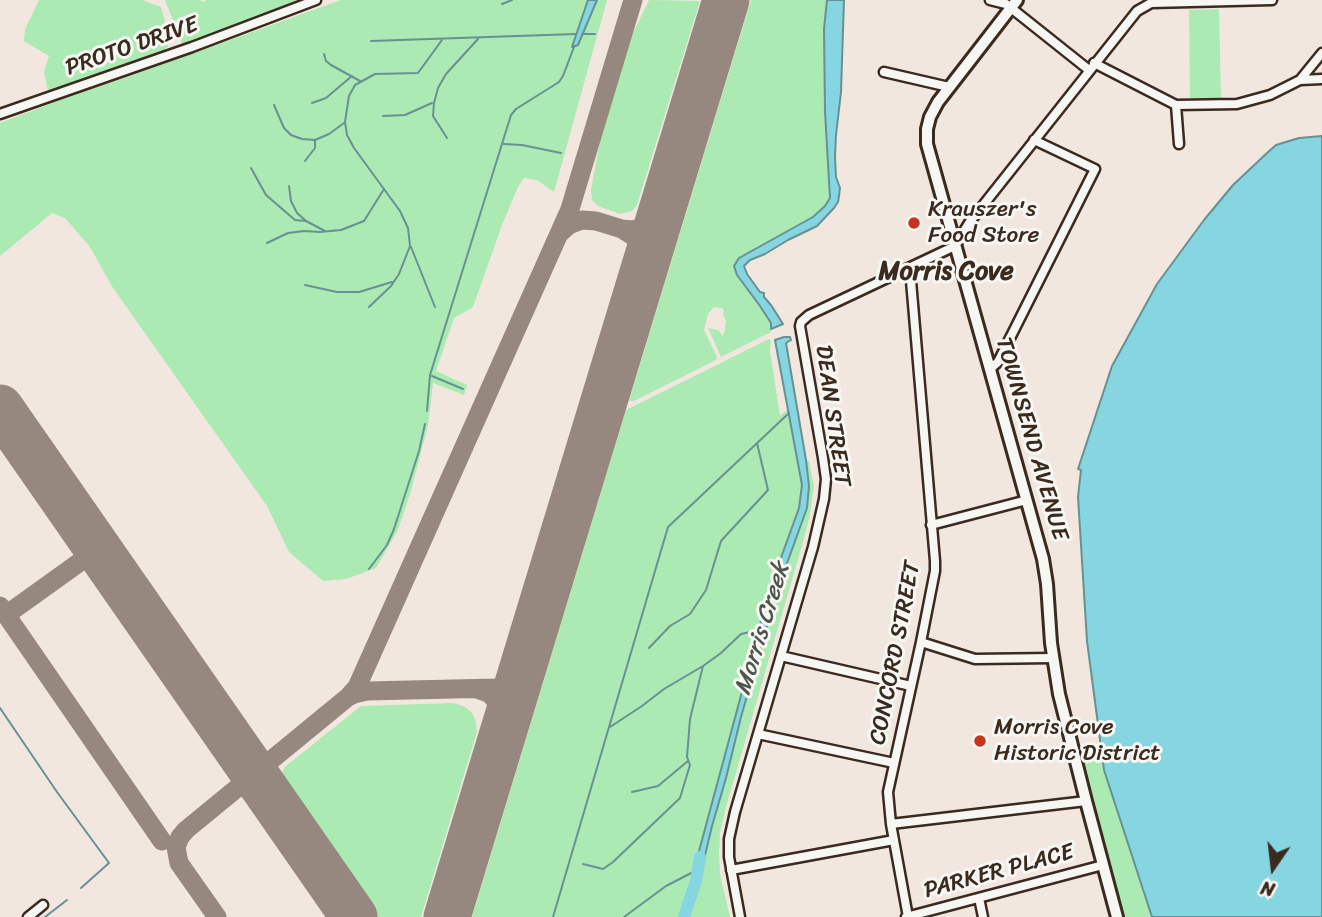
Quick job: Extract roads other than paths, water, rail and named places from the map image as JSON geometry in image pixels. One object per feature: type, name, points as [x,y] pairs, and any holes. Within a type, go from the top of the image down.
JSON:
[{"type":"main road","name":"TOWNSEND AVENUE","points":[[1014,4],[938,102],[930,117],[927,144],[1046,573],[1053,658],[1065,720],[1117,917]]},
{"type":"street","name":"PROTO DRIVE","points":[[0,114],[192,47],[316,0]]},
{"type":"street","points":[[990,0],[1014,4],[1092,67],[1176,106],[1237,104],[1270,95],[1300,80],[1322,79]]},
{"type":"street","points":[[910,269],[955,246],[969,223],[1137,11],[1151,1],[1272,0]]},
{"type":"street","points":[[1300,80],[1322,53]]},
{"type":"street","points":[[884,72],[949,87]]},
{"type":"street","points":[[1176,106],[1179,144]]},
{"type":"street","points":[[990,369],[998,362],[1095,169],[1034,140]]},
{"type":"street","name":"DEAN STREET","points":[[740,917],[729,846],[734,812],[819,524],[824,499],[825,479],[819,432],[800,326],[803,319],[809,315],[893,274],[910,269]]},
{"type":"street","name":"CONCORD STREET","points":[[907,917],[888,792],[935,571],[910,269]]},
{"type":"street","points":[[931,525],[1027,500]]},
{"type":"street","points":[[921,642],[975,659],[1053,658]]},
{"type":"street","points":[[781,656],[911,686]]},
{"type":"street","points":[[758,734],[894,763]]},
{"type":"street","points":[[891,824],[1086,801]]},
{"type":"street","points":[[731,870],[894,840]]},
{"type":"street","name":"PARKER PLACE","points":[[907,917],[1103,865]]},
{"type":"street","points":[[979,898],[983,917]]},
{"type":"street","points":[[28,917],[43,905]]},
{"type":"water","points":[[588,0],[597,0],[578,45],[572,47]]},
{"type":"water","points":[[827,0],[844,0],[841,92],[835,157],[836,177],[840,188],[838,202],[817,226],[750,260],[744,266],[783,324],[771,329],[771,323],[737,275],[734,266],[739,258],[813,217],[830,198],[825,112],[824,29]]},
{"type":"water","points":[[1322,136],[1322,917],[1152,917],[1104,770],[1087,641],[1078,497],[1081,470],[1078,469],[1112,366],[1157,284],[1233,185],[1267,153],[1276,145],[1299,138]]},
{"type":"water","points":[[790,337],[791,340],[786,343],[806,460],[809,486],[807,508],[777,591],[702,868],[697,870],[695,866],[770,588],[799,508],[802,485],[775,340]]},
{"type":"waterway","points":[[502,4],[512,0]]},
{"type":"waterway","points":[[371,41],[576,34]]},
{"type":"waterway","points":[[582,34],[595,34]]},
{"type":"waterway","points":[[447,138],[433,116],[438,88],[446,74],[478,39]]},
{"type":"waterway","points":[[369,307],[391,286],[410,246],[408,228],[400,211],[347,135],[345,122],[349,96],[355,85],[375,74],[418,73],[442,40]]},
{"type":"waterway","points":[[427,411],[430,375],[511,115],[516,109],[559,82],[574,47]]},
{"type":"waterway","points":[[324,54],[331,65],[360,81]]},
{"type":"waterway","points":[[312,103],[326,98],[352,76]]},
{"type":"waterway","points":[[383,116],[405,115],[432,103]]},
{"type":"waterway","points":[[274,105],[284,128],[291,135],[302,139],[315,140],[344,123]]},
{"type":"waterway","points":[[305,161],[315,148],[315,141]]},
{"type":"waterway","points":[[504,144],[561,153]]},
{"type":"waterway","points":[[251,168],[266,195],[295,220],[306,221]]},
{"type":"waterway","points":[[289,186],[291,201],[297,213],[325,231]]},
{"type":"waterway","points":[[267,243],[288,233],[341,230],[364,221],[384,189]]},
{"type":"waterway","points":[[411,247],[435,307]]},
{"type":"waterway","points":[[305,285],[337,292],[359,292],[392,282]]},
{"type":"waterway","points":[[432,376],[463,389]]},
{"type":"waterway","points":[[553,917],[668,527],[789,413]]},
{"type":"waterway","points":[[369,569],[387,545],[394,529],[425,424]]},
{"type":"waterway","points":[[649,648],[670,626],[690,614],[706,590],[721,541],[768,490],[757,443]]},
{"type":"waterway","points":[[610,727],[664,689],[703,666],[741,634],[759,630]]},
{"type":"waterway","points":[[583,864],[603,869],[680,798],[690,765],[687,757],[690,719],[703,666]]},
{"type":"waterway","points":[[0,708],[109,863],[81,888]]},
{"type":"waterway","points":[[632,792],[658,786],[688,761]]},
{"type":"waterway","name":"Morris Creek","points":[[684,917],[696,881],[700,857]]},
{"type":"waterway","points":[[624,917],[666,886],[697,870]]},
{"type":"waterway","points":[[45,917],[67,900]]},
{"type":"place","name":"Krauszer's Food Store","points":[[914,223]]},
{"type":"place","name":"Morris Cove Historic District","points":[[980,741]]},
{"type":"district","name":"Morris Cove","points":[[946,272]]}]
